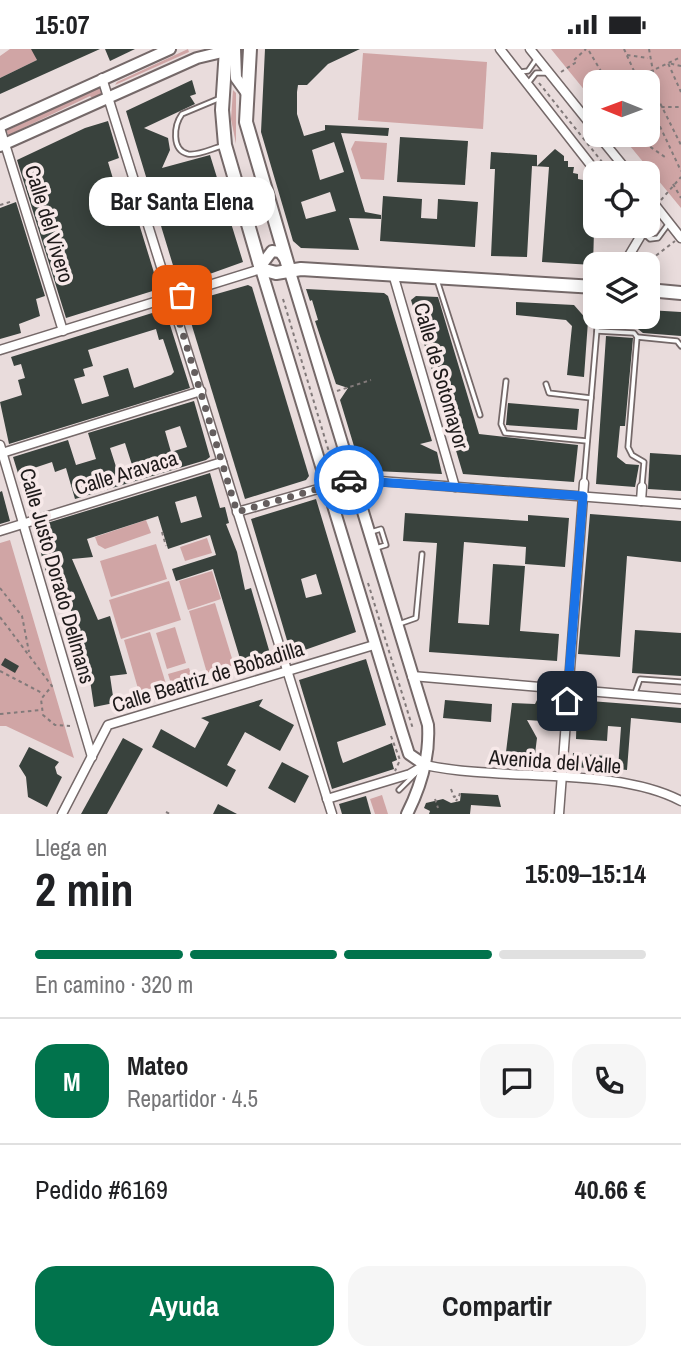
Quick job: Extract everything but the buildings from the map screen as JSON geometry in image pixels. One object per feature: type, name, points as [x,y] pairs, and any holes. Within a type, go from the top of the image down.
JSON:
[{"type":"main road","points":[[250,49],[246,92],[249,137],[288,266]]},
{"type":"main road","points":[[231,50],[223,99],[225,145],[260,268],[276,273],[288,266],[583,286]]},
{"type":"main road","points":[[660,291],[681,292]]},
{"type":"street","points":[[0,127],[168,49]]},
{"type":"street","points":[[500,49],[588,161]]},
{"type":"street","points":[[530,49],[583,115]]},
{"type":"street","points":[[3,145],[197,58],[231,50],[236,78],[246,92]]},
{"type":"street","points":[[102,78],[332,814]]},
{"type":"street","name":"Calle del Vivero","points":[[0,127],[3,145],[63,331]]},
{"type":"street","points":[[608,147],[619,161]]},
{"type":"street","points":[[660,211],[681,237]]},
{"type":"street","points":[[0,350],[172,298],[260,268],[272,251],[280,252],[288,266],[348,480],[369,533],[428,725],[429,745],[425,765],[407,814]]},
{"type":"street","points":[[260,268],[409,754],[425,765]]},
{"type":"street","name":"Calle de Sotomayor","points":[[393,274],[455,487]]},
{"type":"street","points":[[1,449],[201,391]]},
{"type":"street","name":"Calle Justo Dorado Dellmans","points":[[1,449],[92,757]]},
{"type":"street","name":"Calle Aravaca","points":[[0,531],[222,461]]},
{"type":"street","points":[[237,512],[348,480],[681,504]]},
{"type":"street","points":[[559,814],[584,483]]},
{"type":"street","points":[[641,501],[642,487]]},
{"type":"street","name":"Calle Beatriz de Bobadilla","points":[[62,814],[108,726],[374,645]]},
{"type":"street","points":[[412,675],[681,699]]},
{"type":"street","points":[[327,799],[410,774],[425,765]]},
{"type":"street","name":"Avenida del Valle","points":[[425,765],[459,772],[632,785],[681,801]]},
{"type":"lane","points":[[518,72],[528,71],[537,58]]},
{"type":"lane","points":[[528,85],[536,73],[550,74]]},
{"type":"lane","points":[[223,99],[182,114],[175,131],[178,144],[189,154],[225,145]]},
{"type":"lane","points":[[0,155],[3,145]]},
{"type":"lane","points":[[660,235],[669,222]]},
{"type":"lane","points":[[436,277],[480,415]]},
{"type":"lane","points":[[584,483],[597,331],[634,333],[637,337],[677,341],[681,346]]},
{"type":"lane","points":[[637,337],[628,447],[632,455],[644,462],[642,487]]},
{"type":"lane","points":[[506,381],[500,424],[505,433],[587,440]]},
{"type":"lane","points":[[546,384],[549,393],[591,398]]},
{"type":"lane","points":[[397,624],[416,618],[422,554]]},
{"type":"lane","points":[[635,695],[640,679],[681,682]]},
{"type":"lane","points":[[399,790],[425,765]]},
{"type":"path","points":[[624,49],[634,70]]},
{"type":"path","points":[[649,49],[650,70]]},
{"type":"path","points":[[568,68],[588,50],[600,70]]},
{"type":"path","points":[[627,55],[649,58]]},
{"type":"path","points":[[654,70],[681,57]]},
{"type":"path","points":[[668,63],[681,66]]},
{"type":"path","points":[[668,63],[681,92]]},
{"type":"path","points":[[660,101],[681,145]]},
{"type":"path","points":[[662,107],[681,107]]},
{"type":"path","points":[[660,128],[681,171]]},
{"type":"path","points":[[650,147],[665,157]]},
{"type":"path","points":[[660,199],[681,177]]},
{"type":"path","points":[[673,184],[681,198]]},
{"type":"path","points":[[0,205],[10,201]]},
{"type":"path","points":[[232,211],[234,220]]},
{"type":"path","points":[[660,253],[681,237]]},
{"type":"path","points":[[283,299],[332,462],[348,480],[343,504]]},
{"type":"path","points":[[336,392],[371,380]]},
{"type":"path","points":[[162,532],[166,546]]},
{"type":"path","points":[[368,583],[413,729]]},
{"type":"path","points":[[0,588],[22,616],[30,656]]},
{"type":"path","points":[[0,617],[52,685],[43,694],[41,710],[50,723],[70,726]]},
{"type":"path","points":[[0,671],[43,694]]},
{"type":"path","points":[[0,714],[41,710]]},
{"type":"path","points":[[391,736],[400,760],[395,773]]},
{"type":"path","points":[[451,789],[454,797]]},
{"type":"path","points":[[435,799],[438,808]]},
{"type":"path","points":[[166,812],[170,814]]},
{"type":"shaded area","points":[[10,49],[32,49],[37,60],[0,78],[0,56]]},
{"type":"shaded area","points":[[188,49],[189,52],[115,85],[117,82]]},
{"type":"shaded area","points":[[551,49],[681,49],[681,208],[660,182],[660,161],[642,161],[631,147],[660,147],[660,70],[583,70],[583,88]]},
{"type":"shaded area","points":[[363,53],[487,62],[483,129],[358,120]]},
{"type":"shaded area","points":[[100,86],[103,93],[92,98],[90,96],[13,133],[10,137],[6,131]]},
{"type":"shaded area","points":[[233,90],[236,93],[236,144],[231,119]]},
{"type":"shaded area","points":[[355,141],[387,143],[384,180],[361,179],[351,149]]},
{"type":"shaded area","points":[[146,520],[151,533],[105,549],[98,545],[95,537]]},
{"type":"shaded area","points":[[207,538],[212,553],[185,561],[180,547]]},
{"type":"shaded area","points":[[10,540],[74,758],[6,726],[0,726],[0,543]]},
{"type":"shaded area","points":[[156,544],[167,579],[111,597],[100,561]]},
{"type":"shaded area","points":[[212,571],[221,599],[188,610],[179,581]]},
{"type":"shaded area","points":[[169,581],[181,620],[121,639],[109,600]]},
{"type":"shaded area","points":[[215,603],[234,665],[207,673],[189,611]]},
{"type":"shaded area","points":[[175,627],[186,663],[167,669],[156,633]]},
{"type":"shaded area","points":[[150,632],[166,684],[139,692],[124,640]]},
{"type":"shaded area","points":[[189,668],[193,680],[172,687],[168,674]]},
{"type":"shaded area","points":[[382,795],[388,814],[375,814],[370,799]]},
{"type":"way so far","points":[[182,295],[172,298],[237,512],[349,480]]},
{"type":"place","name":"Bar Santa Elena","points":[[182,295]]},
{"type":"route","points":[[349,480],[583,496],[567,701]]}]
